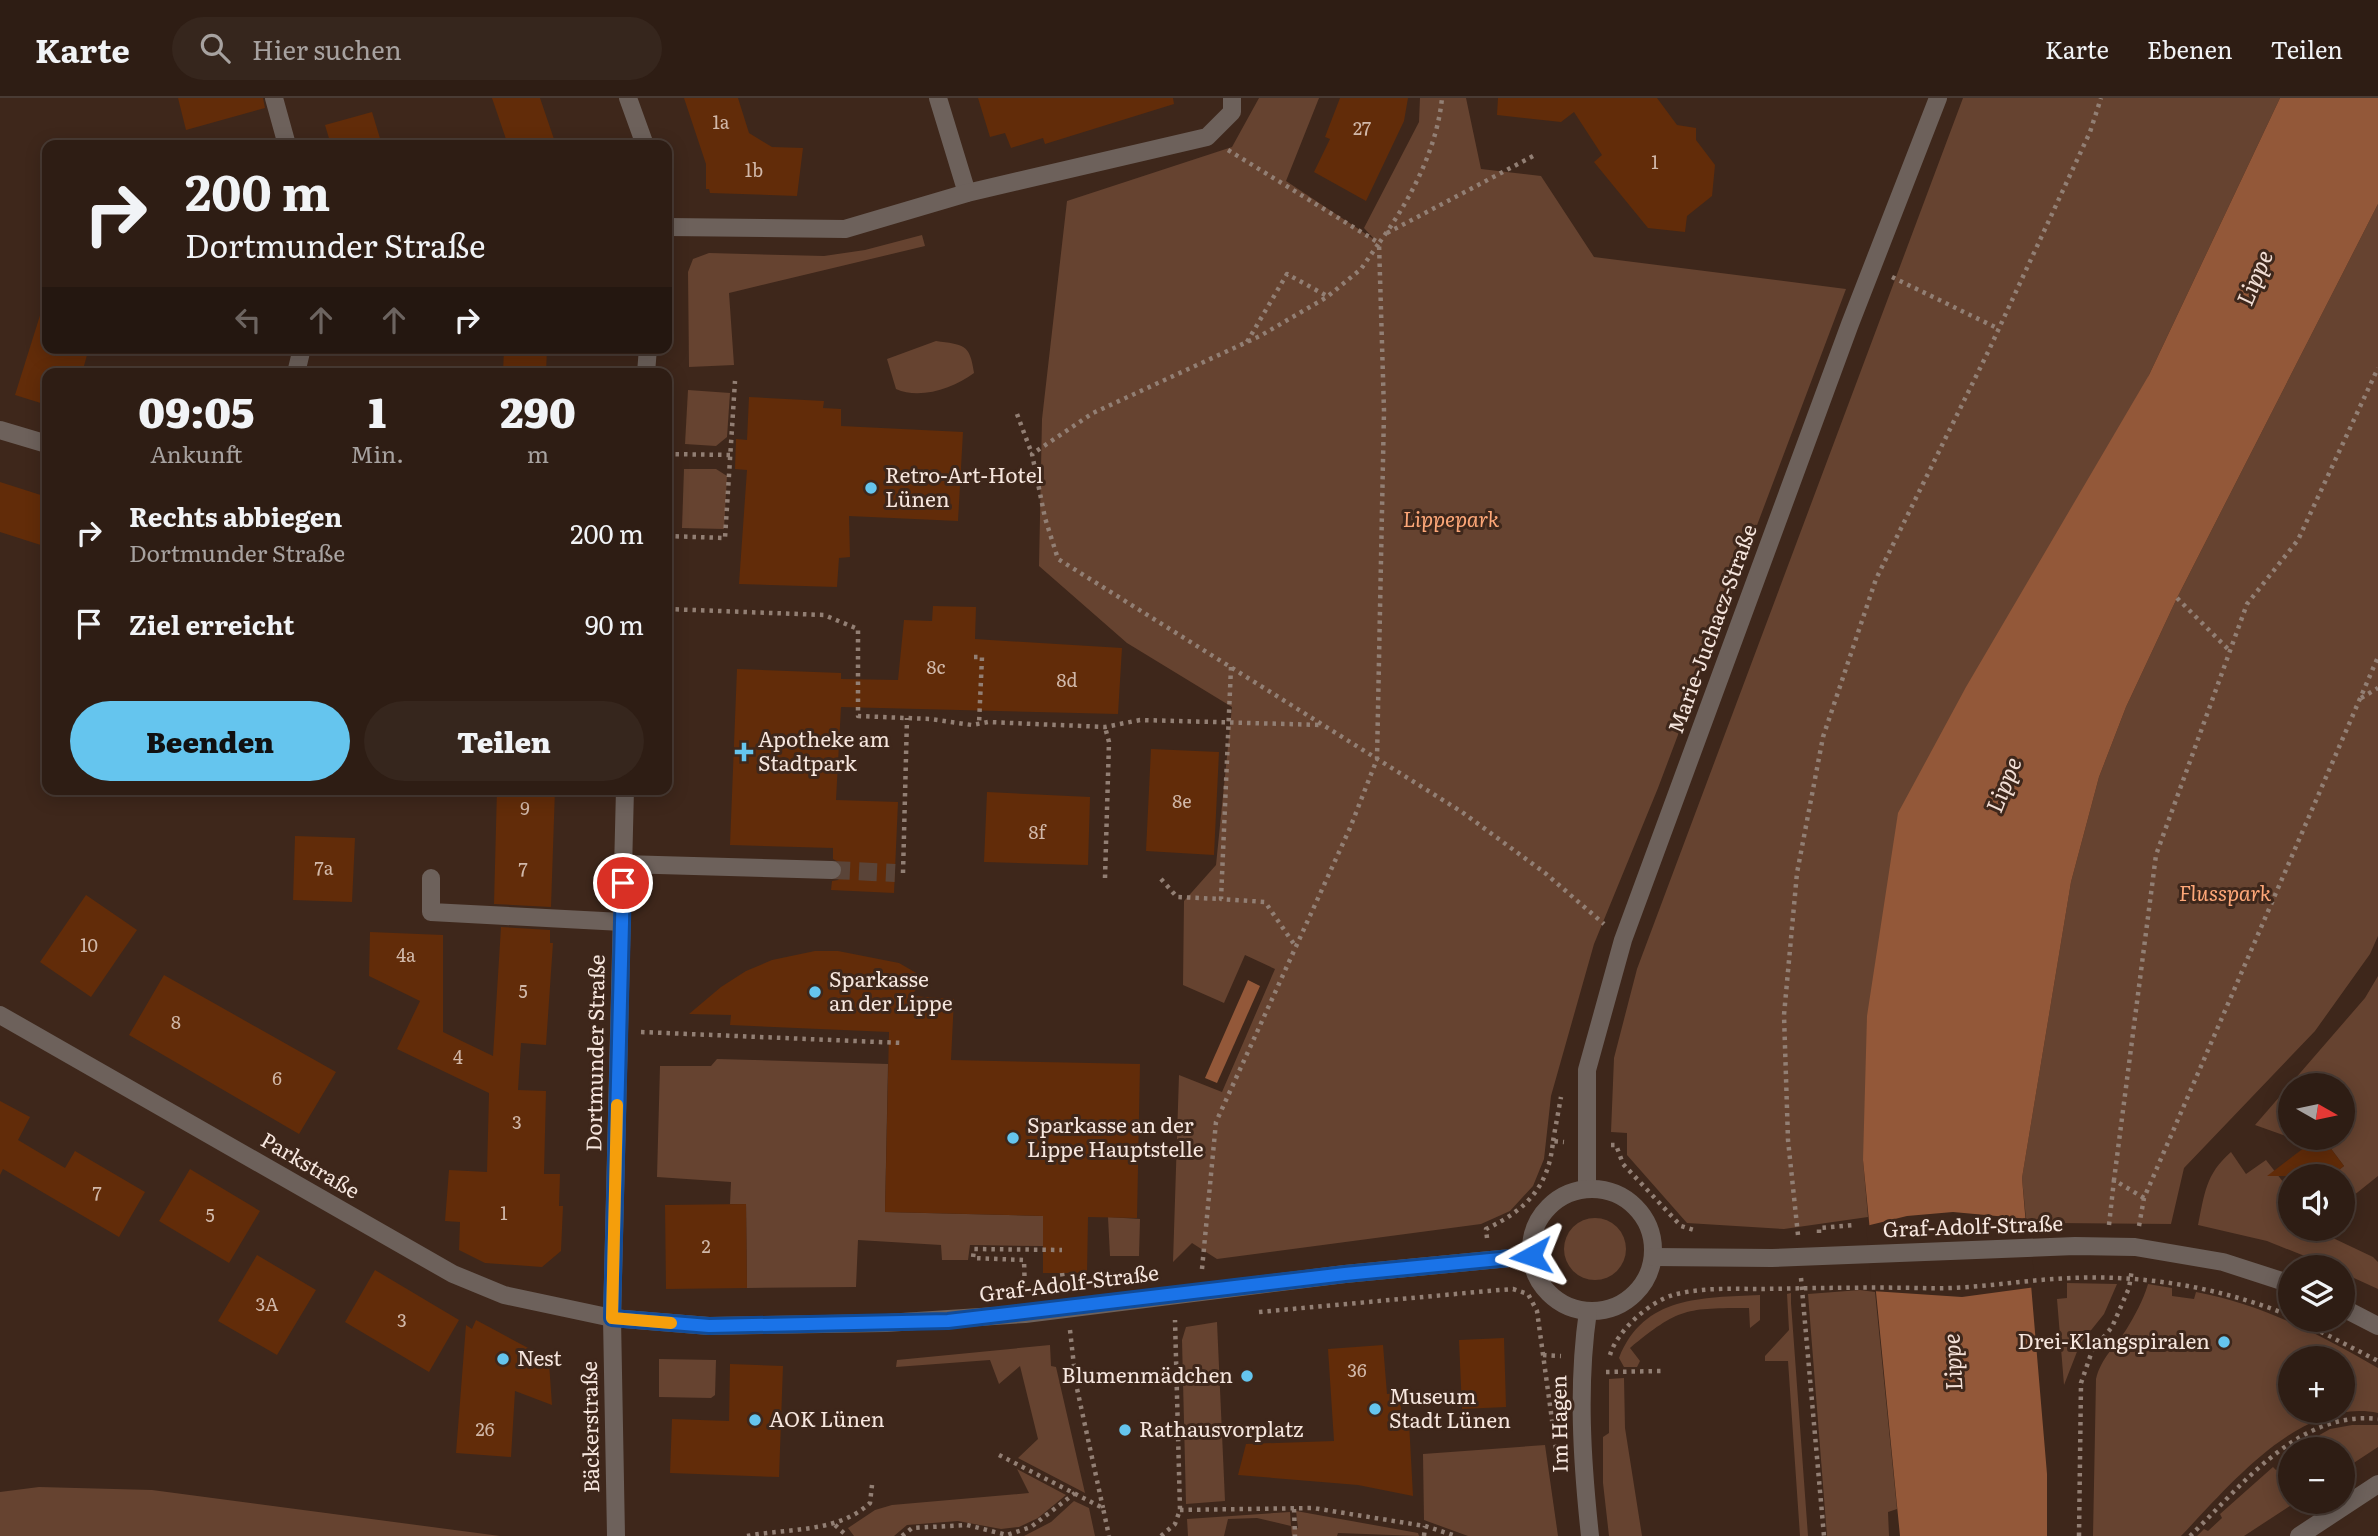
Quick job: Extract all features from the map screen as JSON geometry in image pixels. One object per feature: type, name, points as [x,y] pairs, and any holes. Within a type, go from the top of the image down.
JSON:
[{"type":"street","points":[[274,98],[286,140]]},
{"type":"street","points":[[628,98],[643,140]]},
{"type":"street","points":[[938,98],[967,193]]},
{"type":"street","points":[[672,227],[845,229],[967,193],[1207,137],[1232,112],[1232,98]]},
{"type":"street","name":"Marie-Juchacz-Straße","points":[[1587,1188],[1587,1070],[1623,940],[1938,98]]},
{"type":"street","points":[[0,430],[42,443]]},
{"type":"street","name":"Dortmunder Straße","points":[[612,1318],[625,795]]},
{"type":"street","points":[[623,864],[832,870]]},
{"type":"street","points":[[431,877],[431,912],[622,922]]},
{"type":"street","name":"Parkstraße","points":[[0,1015],[453,1274],[504,1295],[612,1318]]},
{"type":"street","points":[[1587,1188],[1613,1193],[1636,1207],[1652,1238],[1653,1256],[1648,1275],[1638,1290],[1624,1302],[1606,1310],[1588,1311],[1560,1303],[1549,1294],[1534,1270],[1531,1256],[1531,1240],[1544,1210],[1556,1199],[1587,1188]]},
{"type":"street","name":"Graf-Adolf-Straße","points":[[1653,1256],[1823,1256],[2075,1246],[2135,1247],[2223,1262],[2278,1280]]},
{"type":"street","name":"Graf-Adolf-Straße","points":[[612,1318],[709,1326],[886,1324],[1025,1314],[1199,1291],[1531,1256]]},
{"type":"street","name":"Im Hagen","points":[[1588,1311],[1581,1356],[1584,1483],[1590,1536]]},
{"type":"street","points":[[2355,1314],[2378,1326]]},
{"type":"street","name":"Bäckerstraße","points":[[612,1318],[616,1536]]},
{"type":"street","points":[[2299,1536],[2378,1484]]},
{"type":"path","points":[[1032,454],[1093,413],[1247,342],[1327,297],[1361,269],[1403,209],[1430,150],[1441,98]]},
{"type":"path","points":[[1824,1536],[1788,1140],[1784,1015],[1797,873],[1823,737],[1876,579],[1999,329],[2090,132],[2101,98]]},
{"type":"path","points":[[1207,137],[1379,243]]},
{"type":"path","points":[[1386,233],[1536,154]]},
{"type":"path","points":[[1199,1291],[1216,1122],[1350,828],[1377,759],[1384,424],[1379,243]]},
{"type":"path","points":[[1873,267],[1999,329]]},
{"type":"path","points":[[1247,342],[1287,274],[1327,297]]},
{"type":"path","points":[[2108,1229],[2156,855],[2228,649],[2247,604],[2298,540],[2378,368]]},
{"type":"path","points":[[672,536],[725,538],[735,381]]},
{"type":"path","points":[[1017,414],[1032,454],[1045,517],[1058,559],[1462,812],[1545,873],[1623,940]]},
{"type":"path","points":[[672,454],[730,456]]},
{"type":"path","points":[[2177,598],[2228,649]]},
{"type":"path","points":[[672,610],[824,615],[858,629],[858,716],[979,724],[1105,727],[1140,720],[1324,726]]},
{"type":"path","points":[[974,657],[982,657],[979,724]]},
{"type":"path","points":[[2079,1536],[2081,1383],[2092,1350],[2112,1327],[2129,1288],[2144,1198],[2378,657]]},
{"type":"path","points":[[1221,899],[1231,666]]},
{"type":"path","points":[[2361,698],[2378,688]]},
{"type":"path","points":[[903,873],[908,718]]},
{"type":"path","points":[[1105,727],[1109,742],[1105,877]]},
{"type":"path","points":[[1161,879],[1177,897],[1265,902],[1296,947]]},
{"type":"path","points":[[619,1031],[904,1043]]},
{"type":"path","points":[[2114,1180],[2144,1198]]},
{"type":"path","points":[[1819,1228],[1855,1225]]},
{"type":"path","points":[[1025,1314],[1024,1259],[973,1258],[974,1249],[1062,1250]]},
{"type":"path","points":[[1664,1371],[1606,1373],[1615,1339],[1634,1320],[1671,1296],[1703,1290],[1826,1286],[1924,1289],[2131,1277],[2171,1281],[2248,1299],[2278,1311]]},
{"type":"path","points":[[1256,1312],[1513,1289],[1528,1294],[1537,1311],[1543,1355]]},
{"type":"path","points":[[1161,1536],[1175,1524],[1180,1510],[1173,1294]]},
{"type":"path","points":[[1067,1309],[1076,1384],[1109,1536]]},
{"type":"path","points":[[1175,1320],[1188,1318]]},
{"type":"path","points":[[2321,1332],[2378,1361]]},
{"type":"path","points":[[1581,1356],[1608,1359]]},
{"type":"path","points":[[2190,1536],[2288,1443],[2336,1419],[2357,1416],[2378,1419]]},
{"type":"path","points":[[999,1455],[1103,1508]]},
{"type":"path","points":[[747,1536],[835,1525],[857,1516],[870,1503],[872,1485]]},
{"type":"path","points":[[902,1536],[912,1528],[967,1525],[1007,1535],[1031,1527],[1075,1493]]},
{"type":"path","points":[[1294,1508],[1295,1536]]},
{"type":"path","points":[[1180,1510],[1313,1508],[1425,1526],[1456,1536]]},
{"type":"path","points":[[835,1525],[847,1536]]},
{"type":"path","points":[[1424,1536],[1425,1526]]},
{"type":"path","points":[[1027,1536],[1031,1527]]},
{"type":"green space","name":"Lippepark","points":[[1259,98],[1319,98],[1286,181],[1375,240],[1364,228],[1419,122],[1420,98],[1466,98],[1481,169],[1541,176],[1594,257],[1846,289],[1658,788],[1594,944],[1551,1096],[1544,1159],[1533,1186],[1510,1211],[1481,1224],[1217,1259],[1192,1243],[1173,1262],[1179,1075],[1222,1092],[1275,969],[1245,955],[1224,1003],[1183,985],[1184,901],[1216,865],[1232,707],[1127,643],[1039,566],[1042,419],[1067,201],[1232,147]]},
{"type":"green space","points":[[1963,98],[2280,98],[2149,375],[1863,1160],[1868,1217],[1784,1229],[1687,1223],[1627,1155],[1627,1133],[1611,1132],[1614,1058],[1637,969]]},
{"type":"green space","name":"Flusspark","points":[[2378,204],[2378,936],[2370,954],[2315,1031],[2184,1168],[2171,1224],[2054,1223],[2026,1219],[2022,1178],[2071,882],[2099,777],[2126,707],[2177,598]]},
{"type":"green space","points":[[922,235],[925,246],[729,293],[734,365],[689,367],[688,272],[693,259],[709,253],[824,256],[865,250]]},
{"type":"green space","points":[[936,341],[964,347],[970,356],[974,373],[936,391],[916,393],[896,389],[887,359]]},
{"type":"green space","points":[[688,390],[730,393],[727,437],[716,446],[685,444]]},
{"type":"green space","points":[[684,469],[716,469],[727,476],[724,529],[682,528]]},
{"type":"green space","points":[[2378,976],[2378,1176],[2355,1194],[2355,1164],[2342,1164],[2332,1150],[2356,1150],[2356,1073],[2300,1073],[2365,998]]},
{"type":"green space","points":[[717,1059],[888,1064],[885,1212],[1043,1216],[1043,1246],[970,1245],[968,1260],[942,1260],[941,1245],[858,1240],[856,1287],[747,1288],[746,1204],[730,1204],[731,1182],[657,1177],[660,1066],[711,1066]]},
{"type":"green space","points":[[2278,1098],[2278,1133],[2255,1125]]},
{"type":"green space","points":[[2231,1152],[2246,1174],[2266,1160],[2278,1175],[2278,1241],[2339,1241],[2373,1257],[2378,1262],[2378,1289],[2355,1278],[2355,1255],[2302,1255],[2267,1241],[2198,1225],[2211,1177]]},
{"type":"green space","points":[[1108,1217],[1140,1219],[1139,1256],[1110,1256]]},
{"type":"green space","points":[[1595,1218],[1607,1220],[1617,1227],[1624,1237],[1624,1261],[1617,1271],[1607,1278],[1595,1280],[1583,1278],[1573,1271],[1566,1261],[1564,1249],[1566,1237],[1573,1227],[1583,1220]]},
{"type":"green space","points":[[2067,1283],[2117,1284],[2104,1314],[2080,1344],[2064,1385],[2057,1299],[2067,1298]]},
{"type":"green space","points":[[2148,1284],[2172,1288],[2172,1296],[2194,1299],[2196,1292],[2244,1304],[2278,1317],[2278,1332],[2310,1332],[2338,1346],[2278,1346],[2278,1423],[2311,1423],[2287,1437],[2278,1437],[2278,1444],[2244,1471],[2181,1536],[2093,1536],[2096,1379],[2101,1365],[2138,1308]]},
{"type":"green space","points":[[1860,1290],[1875,1292],[1897,1509],[1888,1512],[1889,1536],[1827,1536],[1808,1294]]},
{"type":"green space","points":[[1791,1293],[1808,1536],[1800,1536],[1788,1361],[1765,1361],[1765,1356],[1789,1330],[1787,1294]]},
{"type":"green space","points":[[1760,1295],[1760,1320],[1750,1328],[1749,1308],[1697,1310],[1672,1318],[1630,1348],[1640,1361],[1637,1367],[1624,1367],[1619,1358],[1630,1337],[1643,1322],[1659,1311],[1696,1300]]},
{"type":"green space","points":[[1217,1322],[1225,1501],[1186,1504],[1182,1340],[1186,1327]]},
{"type":"green space","points":[[1050,1345],[1051,1366],[1056,1367],[1085,1493],[1018,1458],[1038,1439],[1020,1366],[999,1384],[990,1360],[896,1367],[897,1360]]},
{"type":"green space","points":[[2355,1355],[2378,1368],[2378,1413],[2355,1412]]},
{"type":"green space","points":[[659,1359],[716,1360],[715,1395],[711,1398],[659,1397]]},
{"type":"green space","points":[[1624,1378],[1625,1428],[1642,1536],[1609,1536],[1603,1483],[1603,1437],[1609,1433],[1609,1379]]},
{"type":"green space","points":[[2352,1425],[2378,1425],[2378,1447],[2355,1462],[2355,1437],[2316,1437],[2330,1429]]},
{"type":"green space","points":[[1545,1445],[1558,1536],[1468,1536],[1424,1520],[1423,1454]]},
{"type":"green space","points":[[2273,1467],[2278,1469],[2278,1514],[2244,1536],[2197,1536],[2204,1529],[2208,1531],[2222,1518],[2220,1514]]},
{"type":"green space","points":[[1017,1469],[1066,1495],[1038,1518],[1019,1527],[1001,1529],[958,1521],[907,1525],[894,1536],[854,1536],[848,1528],[875,1510],[892,1505],[1029,1493]]},
{"type":"green space","points":[[39,1487],[152,1490],[500,1536],[0,1536],[0,1492]]},
{"type":"green space","points":[[1074,1501],[1089,1508],[1095,1536],[1024,1536],[1051,1522]]},
{"type":"green space","points":[[1296,1511],[1418,1533],[1419,1536],[1338,1533],[1337,1536],[1292,1536],[1291,1526],[1298,1528]]},
{"type":"green space","points":[[1290,1512],[1291,1526],[1257,1518],[1228,1519],[1224,1536],[1188,1536],[1187,1519]]},
{"type":"water","name":"Lippe","points":[[2280,98],[2378,98],[2378,204],[2177,598],[2126,707],[2099,777],[2071,882],[2022,1178],[2047,1474],[2047,1536],[1900,1536],[1863,1160],[1867,1016],[1898,813],[1966,687],[2149,375]]},
{"type":"water","points":[[1248,980],[1260,986],[1217,1083],[1205,1078]]},
{"type":"pier","points":[[1953,1212],[2029,1219],[2035,1287],[1962,1297],[1872,1291],[1866,1226],[1907,1216]]},
{"type":"building","points":[[178,98],[263,98],[265,108],[186,130]]},
{"type":"building","points":[[492,98],[540,98],[554,140],[506,140]]},
{"type":"building","points":[[684,98],[738,98],[749,133],[772,147],[803,148],[797,196],[710,193],[709,189],[706,189],[706,164]]},
{"type":"building","points":[[978,98],[1173,98],[1174,104],[1045,144],[1043,138],[1011,148],[1005,133],[990,137]]},
{"type":"building","points":[[1340,98],[1408,98],[1404,121],[1366,201],[1314,172],[1330,139],[1325,137]]},
{"type":"building","points":[[1498,98],[1657,98],[1677,125],[1696,128],[1696,140],[1715,165],[1712,196],[1687,216],[1685,232],[1648,228],[1594,162],[1602,155],[1574,112],[1561,122],[1497,115]]},
{"type":"building","points":[[372,112],[380,140],[330,140],[325,125]]},
{"type":"building","points":[[42,309],[42,354],[87,354],[83,368],[42,368],[42,403],[15,395]]},
{"type":"building","points":[[504,354],[547,354],[546,368],[503,368]]},
{"type":"building","points":[[749,397],[824,401],[823,408],[841,409],[841,426],[963,432],[958,521],[849,516],[850,557],[839,558],[837,587],[739,584],[747,470],[735,469],[736,439],[747,440]]},
{"type":"building","points":[[0,482],[42,495],[42,545],[0,532]]},
{"type":"building","points":[[933,606],[976,607],[975,639],[1122,648],[1118,714],[841,707],[836,800],[898,802],[894,893],[831,890],[832,881],[838,880],[843,871],[842,864],[833,859],[833,848],[730,845],[737,669],[841,673],[841,679],[898,680],[904,620],[932,621]]},
{"type":"building","points":[[1151,749],[1219,752],[1214,855],[1146,851]]},
{"type":"building","points":[[987,792],[1090,797],[1088,865],[984,862]]},
{"type":"building","points":[[497,795],[555,795],[551,907],[494,904]]},
{"type":"building","points":[[295,836],[355,838],[352,902],[293,900]]},
{"type":"building","points":[[86,895],[137,930],[91,997],[40,962]]},
{"type":"building","points":[[501,927],[550,930],[550,943],[553,943],[546,1045],[521,1043],[518,1090],[546,1091],[544,1174],[560,1174],[559,1206],[563,1206],[561,1251],[542,1267],[485,1263],[459,1250],[460,1222],[445,1221],[449,1170],[487,1172],[489,1093],[397,1049],[420,1001],[369,976],[370,932],[443,935],[443,1032],[493,1056]]},
{"type":"building","name":"Sparkasse an der Lippe Hauptstelle","points":[[815,951],[838,951],[899,963],[925,978],[911,996],[954,999],[951,1060],[1140,1064],[1137,1218],[1088,1217],[1087,1273],[1043,1273],[1043,1216],[885,1212],[889,1032],[730,1025],[731,1015],[689,1014],[721,987],[746,971],[772,960]]},
{"type":"building","points":[[164,975],[336,1072],[299,1134],[129,1035]]},
{"type":"building","points":[[0,1101],[30,1117],[18,1140],[65,1168],[75,1151],[145,1192],[119,1237],[3,1169],[0,1175]]},
{"type":"building","points":[[2301,1150],[2332,1150],[2342,1164],[2283,1164]]},
{"type":"building","points":[[2278,1168],[2278,1176],[2267,1176]]},
{"type":"building","points":[[190,1169],[260,1211],[229,1263],[159,1221]]},
{"type":"building","points":[[746,1204],[747,1288],[666,1289],[665,1205]]},
{"type":"building","points":[[257,1255],[316,1290],[277,1355],[218,1321]]},
{"type":"building","points":[[375,1270],[459,1320],[429,1372],[345,1322]]},
{"type":"building","points":[[476,1320],[543,1356],[549,1363],[552,1405],[515,1391],[511,1457],[456,1453],[466,1325],[472,1329]]},
{"type":"building","points":[[1504,1338],[1506,1407],[1462,1409],[1459,1340]]},
{"type":"building","points":[[1383,1345],[1387,1394],[1400,1393],[1402,1423],[1409,1422],[1413,1496],[1358,1485],[1238,1475],[1246,1444],[1334,1441],[1328,1349]]},
{"type":"building","name":"AOK Lünen","points":[[730,1364],[783,1366],[779,1477],[670,1473],[672,1419],[729,1421]]},
{"type":"tunnel","points":[[832,870],[895,873]]},
{"type":"slow traffic","points":[[617,1105],[612,1318],[671,1323]]},
{"type":"place","name":"Retro-Art-Hotel Lünen","points":[[871,488]]},
{"type":"place","name":"Apotheke am Stadtpark","points":[[744,752]]},
{"type":"place","name":"Sparkasse an der Lippe","points":[[815,992]]},
{"type":"place","name":"Sparkasse an der Lippe Hauptstelle","points":[[1013,1138]]},
{"type":"place","name":"Drei-Klangspiralen","points":[[2224,1342]]},
{"type":"place","name":"Nest","points":[[503,1359]]},
{"type":"place","name":"Blumenmädchen","points":[[1247,1376]]},
{"type":"place","name":"Museum Stadt Lünen","points":[[1375,1409]]},
{"type":"place","name":"AOK Lünen","points":[[755,1420]]},
{"type":"place","name":"Rathausvorplatz","points":[[1125,1430]]},
{"type":"route","points":[[623,883],[612,1318],[709,1326],[948,1321],[1051,1311],[1345,1274],[1531,1256]]}]
